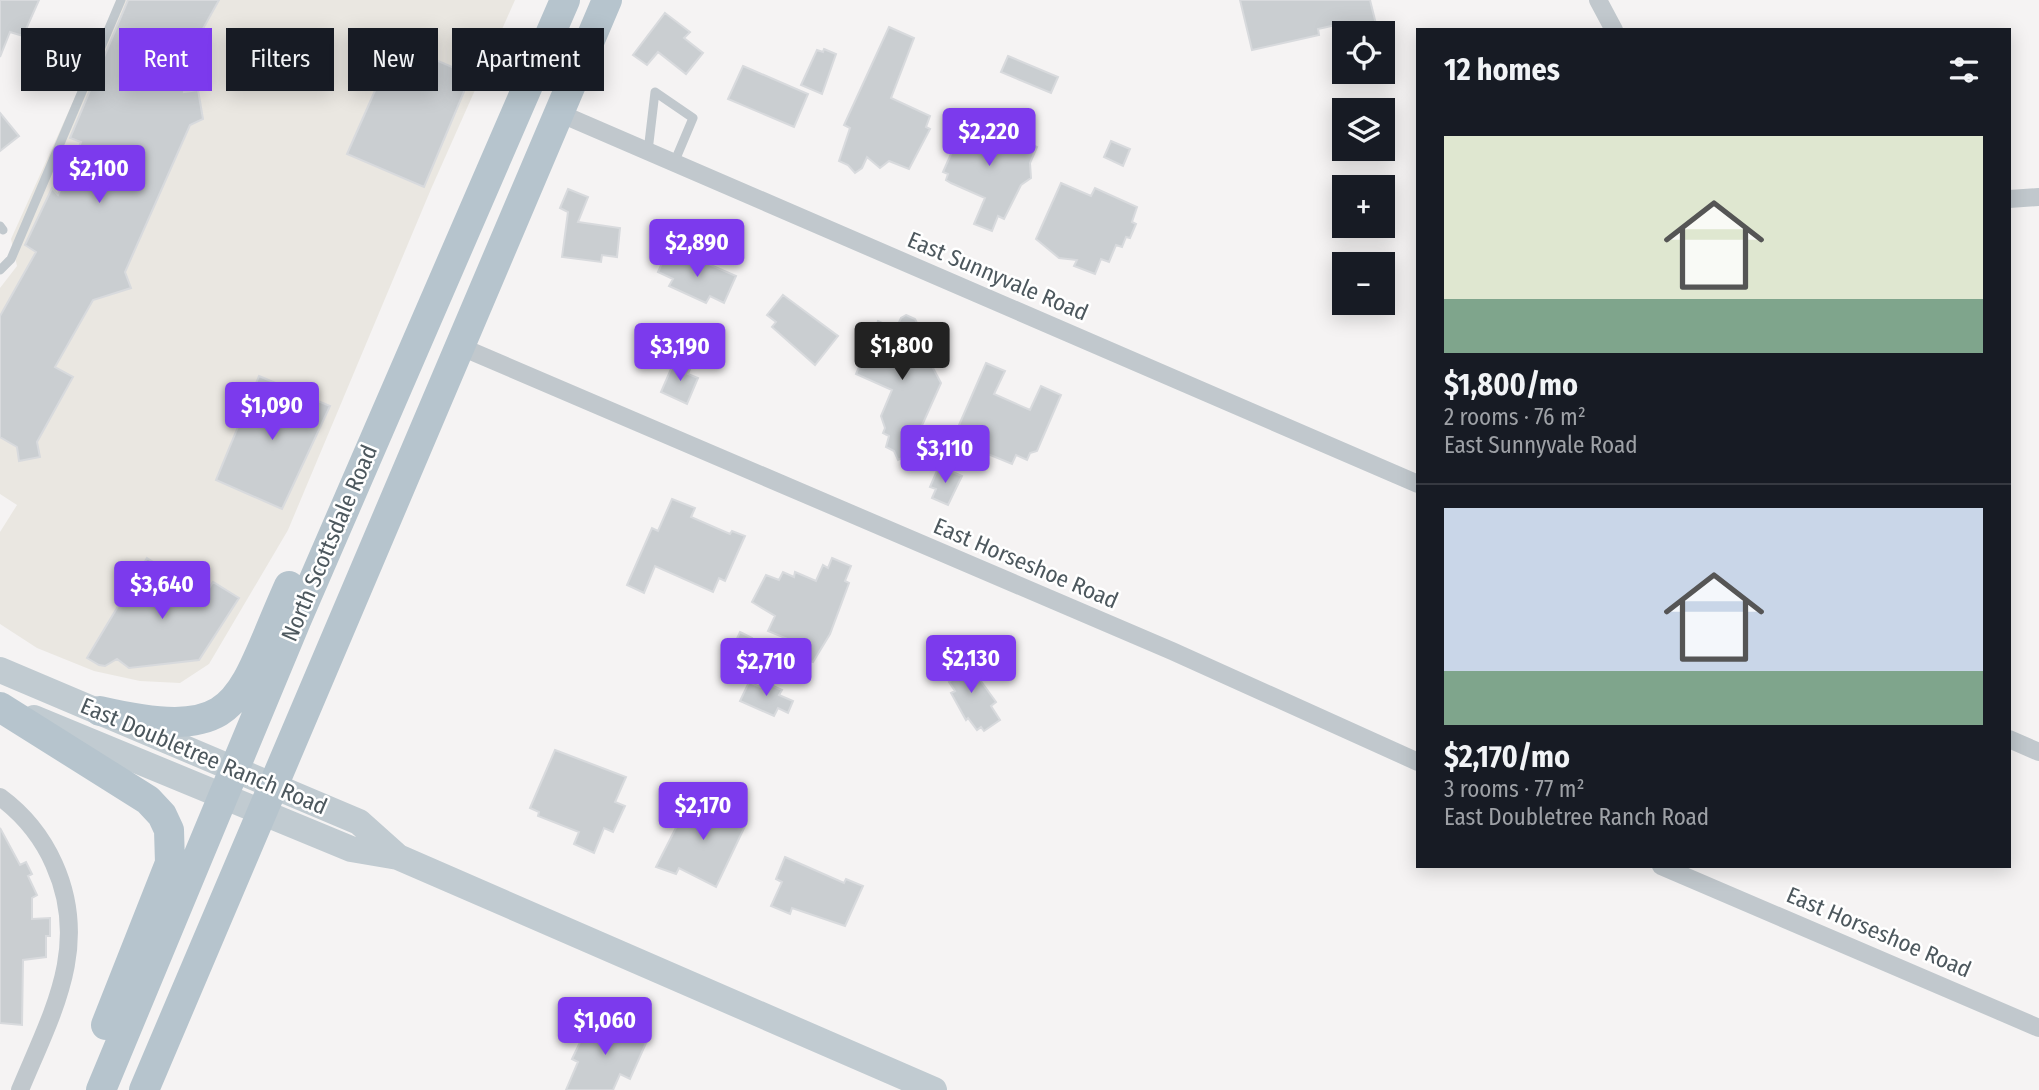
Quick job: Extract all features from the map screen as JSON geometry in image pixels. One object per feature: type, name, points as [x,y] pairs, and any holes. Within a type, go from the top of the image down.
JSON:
[{"type":"main road","name":"North Scottsdale Road","points":[[101,1090],[354,486],[565,0]]},
{"type":"main road","name":"North Scottsdale Road","points":[[144,1090],[392,500],[607,0]]},
{"type":"main road","points":[[392,500],[408,423],[434,355],[434,335],[427,318]]},
{"type":"main road","points":[[100,711],[184,724],[209,718],[230,705],[244,687],[300,562],[354,486]]},
{"type":"main road","name":"East Doubletree Ranch Road","points":[[0,670],[100,711],[230,781],[267,797],[351,849],[398,857],[934,1090]]},
{"type":"main road","points":[[0,705],[148,800],[162,815],[169,830],[170,863],[102,1036],[90,1090]]},
{"type":"main road","name":"East Doubletree Ranch Road","points":[[0,705],[230,781]]},
{"type":"street","points":[[1598,0],[1613,28]]},
{"type":"street","name":"East Sunnyvale Road","points":[[559,113],[1416,483]]},
{"type":"street","points":[[2011,199],[2039,197]]},
{"type":"street","name":"East Horseshoe Road","points":[[459,346],[1172,652],[1416,761]]},
{"type":"street","points":[[2011,740],[2039,752]]},
{"type":"street","points":[[0,797],[26,820],[47,848],[67,897],[71,931],[63,983],[20,1090]]},
{"type":"street","name":"East Horseshoe Road","points":[[1666,868],[2039,1028]]},
{"type":"lane","points":[[0,270],[11,259],[121,0]]},
{"type":"lane","points":[[648,151],[655,92],[693,118],[674,163]]},
{"type":"shaded area","points":[[119,0],[515,0],[503,28],[452,28],[452,91],[475,91],[288,530],[209,664],[180,683],[140,681],[94,671],[37,648],[0,624],[0,532],[17,505],[0,494],[0,288],[17,266],[11,239],[78,91],[105,91],[105,31]]},
{"type":"building","points":[[0,0],[39,0],[27,28],[21,28],[21,35],[10,32],[0,57]]},
{"type":"building","points":[[128,0],[219,0],[203,28],[119,28],[119,91],[198,91],[203,119],[190,125],[125,272],[131,288],[93,300],[55,367],[73,377],[37,442],[40,457],[19,461],[17,447],[0,437],[0,316],[36,252],[25,245],[52,188],[58,195],[81,142],[70,138],[90,91],[105,91],[105,55]]},
{"type":"building","points":[[1240,0],[1370,0],[1375,21],[1332,21],[1332,26],[1318,29],[1319,35],[1252,50]]},
{"type":"building","points":[[665,13],[690,32],[684,38],[703,53],[686,74],[658,52],[647,65],[633,55]]},
{"type":"building","points":[[889,27],[914,38],[891,98],[930,116],[926,127],[930,129],[909,169],[889,161],[880,168],[867,157],[862,168],[855,173],[848,165],[839,161],[850,128],[844,125]]},
{"type":"building","points":[[824,49],[836,54],[822,94],[801,85],[817,50],[823,52]]},
{"type":"building","points":[[1008,56],[1058,77],[1051,93],[1001,72]]},
{"type":"building","points":[[438,61],[452,67],[452,91],[464,91],[424,187],[347,154],[375,91],[438,91]]},
{"type":"building","points":[[743,66],[808,94],[794,127],[728,99]]},
{"type":"building","points":[[970,111],[995,122],[991,133],[1017,144],[1019,139],[1037,147],[1030,163],[1031,178],[1021,185],[1004,219],[998,216],[992,231],[974,224],[985,198],[946,180],[948,174],[943,172]]},
{"type":"building","points":[[0,113],[19,136],[0,151]]},
{"type":"building","points":[[1111,141],[1130,149],[1123,166],[1104,157]]},
{"type":"building","points":[[1061,183],[1091,196],[1095,188],[1137,207],[1132,222],[1136,224],[1130,238],[1126,237],[1122,247],[1116,245],[1109,262],[1101,259],[1095,274],[1074,266],[1077,260],[1059,258],[1036,239]]},
{"type":"building","points":[[568,189],[588,197],[578,222],[620,228],[617,257],[602,255],[601,262],[562,257],[568,212],[560,208]]},
{"type":"building","points":[[667,252],[700,267],[702,261],[736,276],[724,303],[710,296],[706,303],[669,286],[673,279],[658,272]]},
{"type":"building","points":[[783,295],[838,336],[815,365],[772,327],[776,322],[767,315]]},
{"type":"building","points":[[906,315],[915,319],[918,325],[905,354],[928,345],[935,348],[940,353],[933,368],[941,383],[919,432],[922,438],[912,443],[916,452],[898,460],[894,451],[886,447],[889,436],[883,433],[885,428],[881,416],[892,390],[856,374],[878,321],[896,329],[901,318]]},
{"type":"building","points":[[674,362],[690,369],[688,374],[698,378],[687,404],[661,392]]},
{"type":"building","points":[[986,363],[1005,371],[994,394],[1030,410],[1041,386],[1061,395],[1037,451],[1030,453],[1027,460],[1016,455],[1012,464],[978,450],[982,443],[956,432]]},
{"type":"building","points":[[259,376],[330,406],[282,509],[216,480]]},
{"type":"building","points":[[939,466],[962,476],[948,505],[932,498],[936,489],[930,487]]},
{"type":"building","points":[[672,499],[695,508],[691,517],[730,534],[732,531],[745,536],[725,581],[719,578],[713,592],[655,566],[644,593],[627,585],[652,528],[658,531]]},
{"type":"building","points":[[147,558],[205,595],[213,582],[239,598],[199,660],[129,668],[117,659],[105,666],[99,665],[87,658]]},
{"type":"building","points":[[832,558],[851,566],[845,581],[849,583],[830,634],[813,662],[793,654],[795,642],[768,631],[775,616],[752,602],[766,575],[779,580],[783,572],[794,577],[795,572],[816,581],[823,565],[828,568]]},
{"type":"building","points":[[740,632],[752,638],[746,653],[733,647]]},
{"type":"building","points":[[954,655],[963,667],[967,665],[972,669],[996,702],[991,706],[1000,720],[984,731],[981,727],[977,730],[968,718],[966,720],[951,693],[955,691],[949,682],[952,680],[941,664]]},
{"type":"building","points":[[762,681],[782,690],[779,695],[793,701],[788,713],[778,708],[774,716],[740,701],[749,682],[760,687]]},
{"type":"building","points":[[555,750],[626,777],[615,802],[625,806],[613,832],[604,828],[594,853],[574,844],[579,832],[538,816],[539,812],[530,808]]},
{"type":"building","points":[[707,798],[731,809],[728,816],[746,824],[716,887],[679,868],[676,874],[656,867],[690,800],[704,806]]},
{"type":"building","points":[[0,828],[20,865],[26,862],[32,874],[28,876],[37,895],[32,898],[32,919],[50,918],[50,936],[46,936],[46,957],[23,960],[22,1025],[0,1023]]},
{"type":"building","points":[[785,857],[844,883],[846,879],[863,886],[845,926],[792,908],[790,914],[771,906],[782,882],[776,879]]},
{"type":"building","points":[[613,1017],[633,1025],[628,1036],[646,1043],[630,1079],[620,1074],[613,1090],[566,1090],[578,1062],[572,1059],[584,1034],[590,1036],[595,1022],[609,1028]]}]
